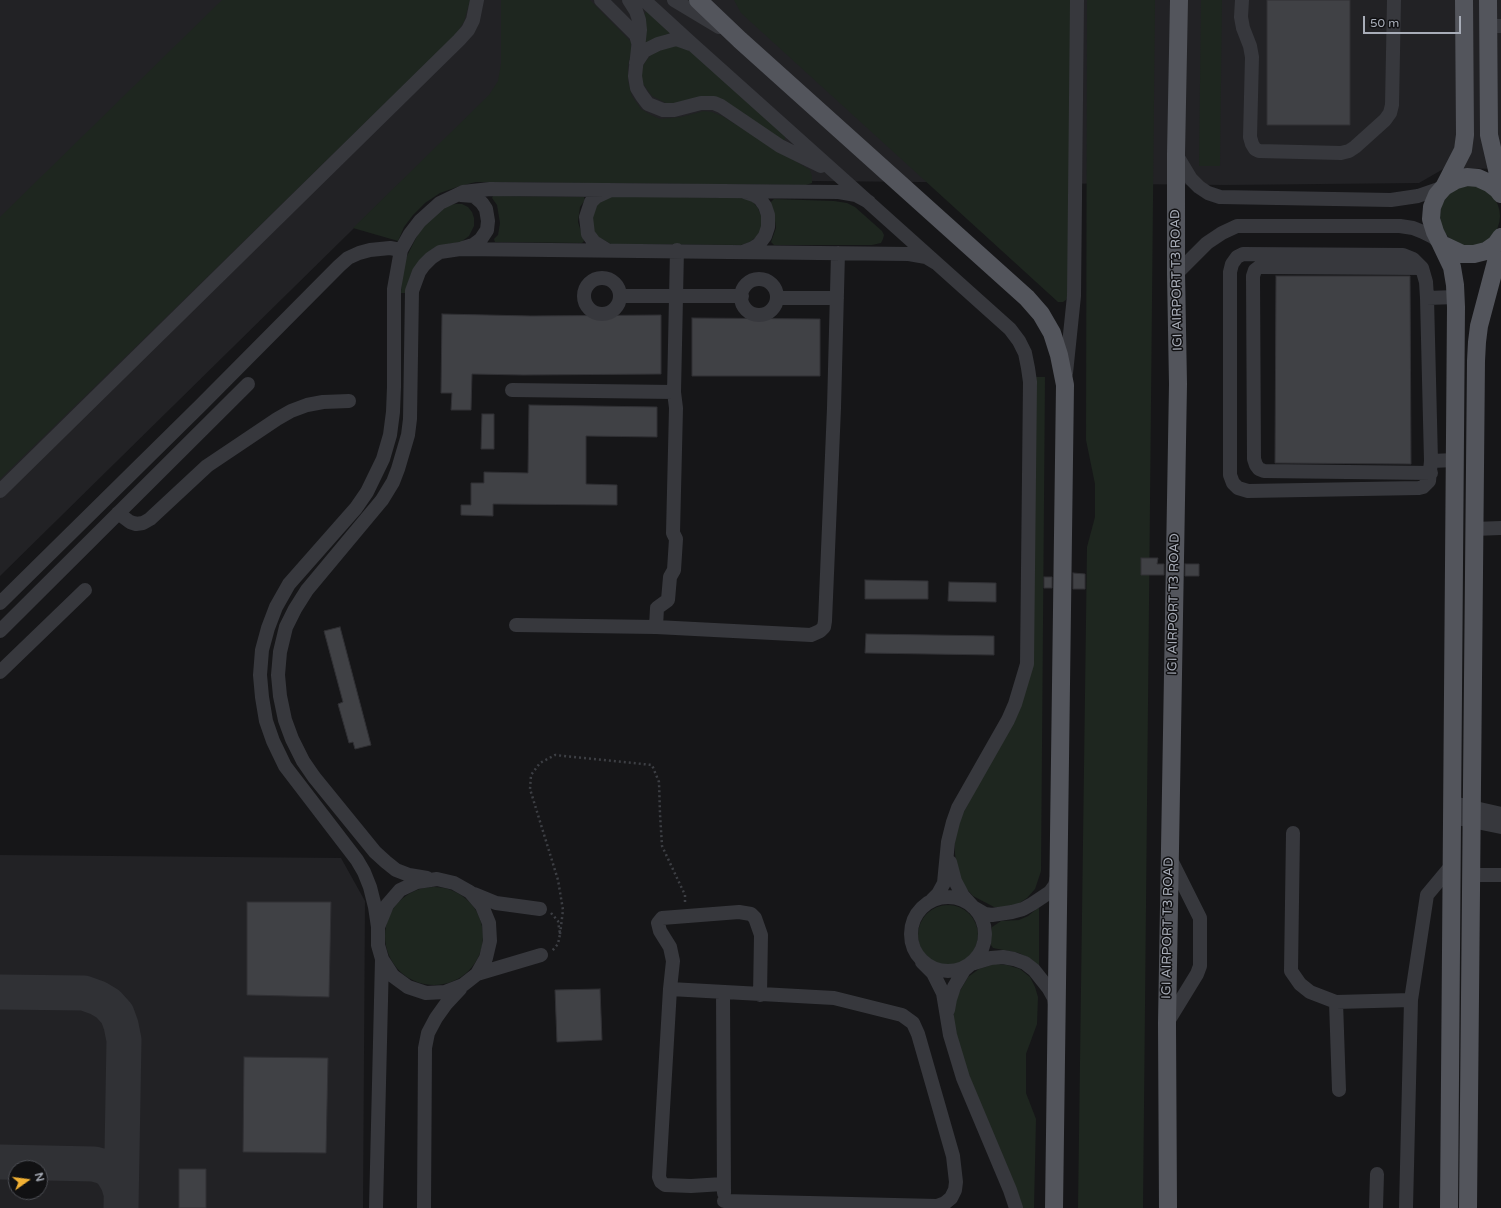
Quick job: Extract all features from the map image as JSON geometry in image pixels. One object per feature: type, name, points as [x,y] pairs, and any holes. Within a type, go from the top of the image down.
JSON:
[{"type":"main road","points":[[698,0],[740,40],[1027,298],[1042,314],[1052,333],[1059,355],[1065,385],[1054,1208]]},
{"type":"main road","name":"IGI AIRPORT T3 ROAD","points":[[1168,1208],[1167,1023],[1178,384],[1176,154],[1179,0]]},
{"type":"main road","points":[[1449,1208],[1456,297],[1452,267],[1435,232],[1431,219],[1432,207],[1463,150],[1465,135],[1464,0]]},
{"type":"main road","points":[[1488,0],[1495,26],[1489,135],[1501,187]]},
{"type":"main road","points":[[1444,187],[1456,180],[1478,178],[1489,182],[1501,194]]},
{"type":"main road","points":[[1441,244],[1462,254],[1474,254],[1486,251],[1496,244],[1501,237]]},
{"type":"main road","points":[[1468,1208],[1476,342],[1501,243]]},
{"type":"street","points":[[0,491],[459,40],[468,30],[473,20],[476,0]]},
{"type":"street","points":[[602,0],[636,35],[639,46]]},
{"type":"street","points":[[614,12],[627,0],[632,4],[639,20],[639,46],[635,65],[635,76],[637,88],[648,104],[663,110],[674,110],[701,103],[714,103],[721,106],[780,146],[839,175]]},
{"type":"street","points":[[644,0],[1010,329],[1019,341],[1025,353],[1030,382],[1027,664],[1015,704],[1008,720],[958,808],[948,842],[944,883],[938,894],[922,907],[915,917],[911,928],[911,940],[915,952],[933,973],[943,993],[950,1035],[963,1078],[1010,1190],[1016,1208]]},
{"type":"street","points":[[674,0],[740,40]]},
{"type":"street","points":[[1065,385],[1074,296],[1076,0]]},
{"type":"street","points":[[1242,0],[1241,17],[1252,57],[1250,137],[1252,144],[1259,151],[1341,152],[1355,147],[1385,120],[1390,113],[1392,105],[1394,0]]},
{"type":"street","points":[[635,65],[644,52],[658,44],[676,39],[692,44]]},
{"type":"street","points":[[1176,154],[1191,179],[1199,187],[1208,193],[1220,196],[1391,200],[1418,196],[1444,187]]},
{"type":"street","points":[[463,985],[445,992],[426,993],[408,987],[393,976],[382,959],[378,945],[376,907],[364,872],[357,860],[285,766],[273,741],[266,721],[260,675],[262,650],[268,628],[276,607],[289,584],[356,508],[367,492],[383,459],[390,435],[393,412],[394,289],[402,250],[410,234],[420,221],[440,203],[452,196],[463,192],[490,189],[839,192],[856,195],[869,202]]},
{"type":"street","points":[[608,250],[594,242],[588,234],[586,217],[587,209],[596,197],[610,190]]},
{"type":"street","points":[[742,251],[753,248],[759,244],[765,236],[768,227],[768,215],[765,206],[760,199],[745,192]]},
{"type":"street","points":[[452,196],[474,196],[482,202],[486,209],[488,221],[486,230],[481,239],[473,245],[460,249],[440,252],[431,258],[419,272],[412,291],[410,419],[403,452],[393,482],[382,500],[307,590],[295,609],[286,627],[280,652],[278,675],[280,696],[292,739],[303,761],[314,777],[375,852],[386,862],[396,870],[409,875],[454,883],[470,892],[496,903],[540,909]]},
{"type":"street","points":[[1176,274],[1207,243],[1222,233],[1237,226],[1400,226],[1413,228],[1423,232],[1433,237],[1441,244]]},
{"type":"street","points":[[0,603],[348,258],[370,250],[390,248],[402,250]]},
{"type":"street","points":[[460,249],[677,250],[909,254],[926,257],[936,262]]},
{"type":"street","points":[[656,628],[657,608],[668,600],[670,577],[674,570],[676,539],[673,533],[676,408],[674,392],[675,297],[677,250]]},
{"type":"street","points":[[516,625],[656,628],[810,635],[820,631],[824,627],[838,253]]},
{"type":"street","points":[[1243,254],[1403,255],[1413,259],[1422,268],[1426,282],[1427,298],[1431,467],[1426,484],[1419,488],[1248,491],[1238,488],[1233,483],[1230,475],[1230,272],[1232,264],[1237,257],[1243,254]]},
{"type":"street","points":[[1422,268],[1259,267],[1255,270],[1254,459],[1259,469],[1264,471],[1431,467],[1455,460]]},
{"type":"street","points":[[761,279],[772,284],[777,298],[774,307],[770,311],[759,315],[748,311],[745,307],[742,296],[746,286],[750,282],[761,279]]},
{"type":"street","points":[[620,296],[742,296]]},
{"type":"street","points":[[1427,298],[1456,297]]},
{"type":"street","points":[[777,298],[837,298]]},
{"type":"street","points":[[0,631],[248,384]]},
{"type":"street","points":[[512,390],[674,392]]},
{"type":"street","points":[[118,513],[130,522],[136,524],[143,523],[150,519],[207,466],[277,419],[291,411],[307,405],[349,401]]},
{"type":"street","points":[[81,522],[96,537]]},
{"type":"street","points":[[1474,529],[1501,528]]},
{"type":"street","points":[[0,672],[86,590]]},
{"type":"street","points":[[1452,810],[1472,813],[1501,814]]},
{"type":"street","points":[[1472,813],[1501,827]]},
{"type":"street","points":[[1293,833],[1291,971],[1300,984],[1310,992],[1336,1002],[1411,1000]]},
{"type":"street","points":[[948,842],[951,866],[955,881],[959,890],[981,917],[985,929],[984,942],[980,954],[964,970],[954,987],[950,999],[948,1018]]},
{"type":"street","points":[[1167,1023],[1197,974],[1200,966],[1200,918],[1169,856]]},
{"type":"street","points":[[1406,1208],[1411,1000],[1427,895],[1452,865]]},
{"type":"street","points":[[932,900],[943,897],[954,897],[964,900],[985,914],[1000,915],[1023,909],[1050,892],[1055,885],[1058,874]]},
{"type":"street","points":[[1471,875],[1501,875]]},
{"type":"street","points":[[378,927],[386,905],[400,890],[417,882],[437,879]]},
{"type":"street","points":[[470,892],[482,906],[489,923],[490,941],[486,958],[477,974]]},
{"type":"street","points":[[724,1184],[691,1186],[665,1184],[661,1182],[659,1177],[673,955],[660,931],[658,923],[662,918],[685,915],[745,912],[751,914],[755,918],[761,935],[760,995]]},
{"type":"street","points":[[424,1208],[425,1048],[428,1033],[446,1004],[463,985],[477,974],[541,955]]},
{"type":"street","points":[[922,962],[931,968],[941,971],[957,970],[991,958],[1003,957],[1014,959],[1026,964],[1034,970],[1054,998],[1056,1010]]},
{"type":"street","points":[[376,1208],[382,959]]},
{"type":"street","points":[[670,990],[842,999],[884,1012],[902,1015],[913,1023],[918,1034],[953,1156],[956,1182],[955,1190],[951,1198],[945,1203],[927,1207],[724,1205],[723,993]]},
{"type":"street","points":[[1336,1002],[1339,1090]]},
{"type":"street","points":[[1376,1208],[1377,1174]]},
{"type":"path","points":[[541,955],[551,952],[558,944],[562,910],[558,880],[530,789],[531,775],[540,763],[555,755],[652,765],[660,782],[662,846],[685,895],[685,915]]},
{"type":"path","points":[[540,909],[549,911],[558,921],[560,934]]},
{"type":"shaded area","points":[[0,0],[1501,0],[1501,169],[1445,168],[1419,183],[1225,185],[406,177],[0,576]]},
{"type":"shaded area","points":[[222,0],[470,0],[464,22],[456,34],[0,479],[0,217]]},
{"type":"shaded area","points":[[501,0],[590,0],[631,42],[628,81],[632,96],[641,109],[660,119],[681,117],[704,111],[722,116],[810,170],[812,183],[806,185],[476,182],[440,193],[425,203],[404,227],[398,241],[353,228],[489,95],[498,81],[501,64]]},
{"type":"shaded area","points":[[734,0],[1071,0],[1068,296],[1066,300],[1063,302],[1058,302],[741,13]]},
{"type":"shaded area","points":[[1087,0],[1155,0],[1143,1208],[1078,1208],[1087,547],[1095,517],[1095,484],[1086,440]]},
{"type":"shaded area","points":[[1201,0],[1222,0],[1220,166],[1199,166]]},
{"type":"shaded area","points":[[647,11],[670,33],[644,44],[644,14]]},
{"type":"shaded area","points":[[674,45],[688,49],[785,135],[785,140],[782,140],[715,97],[703,96],[675,103],[666,103],[652,96],[643,84],[641,76],[645,62],[654,52]]},
{"type":"shaded area","points":[[1470,186],[1487,191],[1495,199],[1500,216],[1495,233],[1487,241],[1470,246],[1453,241],[1445,233],[1440,216],[1445,199],[1453,191]]},
{"type":"shaded area","points":[[493,196],[584,197],[585,200],[580,207],[578,222],[584,241],[582,243],[495,242],[494,239],[498,235],[500,223],[497,205],[492,198]]},
{"type":"shaded area","points":[[614,196],[745,198],[752,201],[758,208],[762,225],[760,232],[756,237],[750,242],[741,245],[611,244],[597,236],[593,229],[592,213],[596,205],[604,199]]},
{"type":"shaded area","points":[[774,199],[834,201],[847,203],[855,207],[882,231],[884,235],[883,239],[881,243],[872,245],[774,245],[771,242],[776,228],[774,214],[770,203]]},
{"type":"shaded area","points":[[462,204],[468,207],[472,212],[474,226],[469,236],[461,242],[449,244],[414,268],[406,293],[401,293],[402,273],[406,258],[419,232],[433,216],[449,205]]},
{"type":"shaded area","points":[[1036,377],[1045,377],[1041,871],[1035,889],[1027,898],[1018,904],[1006,907],[994,907],[973,896],[963,885],[957,871],[955,836],[960,820],[1027,683]]},
{"type":"shaded area","points":[[0,855],[341,858],[365,901],[363,1208],[0,1208]]},
{"type":"shaded area","points":[[434,887],[453,891],[469,901],[479,917],[483,936],[479,955],[469,971],[453,981],[434,985],[415,981],[399,971],[389,955],[385,936],[389,917],[399,901],[415,891]]},
{"type":"shaded area","points":[[948,905],[964,910],[969,914],[973,919],[978,935],[973,951],[969,956],[964,960],[948,965],[932,960],[927,956],[923,951],[918,935],[923,919],[927,914],[932,910]]},
{"type":"shaded area","points":[[1039,907],[1039,966],[1029,958],[1019,953],[993,948],[990,938],[992,927],[1001,921],[1019,920],[1028,916]]},
{"type":"shaded area","points":[[995,964],[1007,965],[1020,969],[1030,977],[1038,997],[1037,1024],[1026,1054],[1026,1093],[1036,1119],[1034,1208],[1022,1208],[964,1063],[954,1025],[956,998],[968,977],[979,969]]},
{"type":"building","points":[[1267,0],[1350,0],[1350,125],[1267,125]]},
{"type":"building","points":[[1276,276],[1410,276],[1411,464],[1275,463]]},
{"type":"building","points":[[442,314],[531,316],[661,315],[661,374],[472,374],[471,410],[451,410],[452,393],[441,393]]},
{"type":"building","points":[[692,318],[820,319],[820,376],[692,376]]},
{"type":"building","points":[[529,405],[657,407],[657,437],[586,436],[586,484],[617,485],[617,505],[493,504],[493,516],[461,515],[461,505],[471,505],[471,483],[484,483],[484,472],[528,473]]},
{"type":"building","points":[[482,414],[494,414],[494,449],[481,449]]},
{"type":"building","points":[[1141,558],[1158,558],[1157,564],[1164,564],[1164,575],[1141,575]]},
{"type":"building","points":[[1185,564],[1199,564],[1199,576],[1185,576]]},
{"type":"building","points":[[1073,573],[1085,574],[1085,589],[1073,589]]},
{"type":"building","points":[[1044,577],[1052,577],[1052,588],[1044,588]]},
{"type":"building","points":[[865,580],[928,581],[928,599],[865,599]]},
{"type":"building","points":[[949,582],[996,583],[996,602],[948,601]]},
{"type":"building","points":[[340,627],[371,745],[355,749],[353,742],[349,743],[338,704],[343,702],[324,631]]},
{"type":"building","points":[[866,634],[994,636],[994,655],[865,653]]},
{"type":"building","points":[[247,902],[331,902],[329,997],[247,995]]},
{"type":"building","points":[[600,989],[602,1040],[557,1042],[555,990]]},
{"type":"building","points":[[244,1057],[328,1058],[326,1153],[243,1152]]},
{"type":"building","points":[[179,1169],[206,1169],[206,1208],[179,1208]]},
{"type":"taxiway","points":[[0,992],[84,993],[98,998],[108,1004],[117,1014],[124,1040],[121,1208]]},
{"type":"taxiway","points":[[0,1162],[94,1164],[105,1167],[112,1173],[118,1183],[121,1193]]}]
